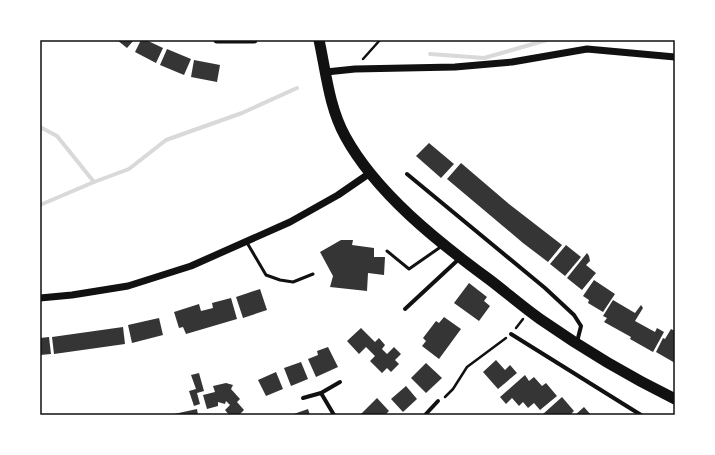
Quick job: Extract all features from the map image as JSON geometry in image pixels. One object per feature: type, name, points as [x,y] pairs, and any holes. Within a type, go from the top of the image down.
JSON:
[{"type":"highway","points":[[319,40],[330,96],[340,126],[351,148],[370,173],[402,207],[460,258],[539,318],[618,369],[675,400]]},
{"type":"street","points":[[217,40],[254,40]]},
{"type":"street","points":[[326,72],[355,69],[456,67],[512,62],[587,49],[675,57]]},
{"type":"street","points":[[40,298],[72,295],[128,286],[191,266],[246,240],[290,222],[338,195],[370,173]]},
{"type":"street","points":[[407,174],[545,288],[574,315],[581,326],[577,343]]},
{"type":"street","points":[[405,309],[460,258]]},
{"type":"street","points":[[511,334],[641,415]]},
{"type":"street","points":[[303,398],[321,393],[340,382]]},
{"type":"street","points":[[321,393],[334,415]]},
{"type":"street","points":[[425,415],[438,401]]},
{"type":"lane","points":[[246,240],[266,275],[280,280],[293,282],[313,274]]},
{"type":"lane","points":[[387,251],[409,269],[444,245]]},
{"type":"path","points":[[355,69],[380,40]]},
{"type":"path","points":[[438,401],[444,398],[452,389],[467,367],[511,334],[530,310]]},
{"type":"building","points":[[117,40],[134,40],[127,48]]},
{"type":"building","points":[[141,40],[146,40],[163,48],[156,63],[135,52]]},
{"type":"building","points":[[167,49],[191,59],[184,75],[160,65]]},
{"type":"building","points":[[194,60],[220,65],[217,82],[191,77]]},
{"type":"building","points":[[429,143],[454,164],[441,178],[416,156]]},
{"type":"building","points":[[461,163],[509,204],[562,245],[548,262],[447,179]]},
{"type":"building","points":[[341,240],[353,240],[352,245],[374,248],[374,257],[385,257],[384,275],[368,273],[367,291],[330,287],[333,276],[320,252]]},
{"type":"building","points":[[566,245],[581,257],[565,276],[550,264]]},
{"type":"building","points":[[587,253],[590,261],[586,265],[596,273],[582,290],[567,278]]},
{"type":"building","points":[[594,280],[615,294],[603,312],[588,303],[589,300],[583,296]]},
{"type":"building","points":[[469,283],[487,297],[484,301],[490,306],[479,321],[454,303]]},
{"type":"building","points":[[260,289],[267,310],[243,318],[236,297]]},
{"type":"building","points":[[231,298],[237,319],[186,334],[183,327],[179,328],[174,312],[199,304],[201,311],[213,308],[212,303]]},
{"type":"building","points":[[613,300],[635,313],[641,305],[643,308],[635,321],[655,332],[657,328],[664,332],[653,352],[630,339],[631,337],[604,322],[607,318],[603,316]]},
{"type":"building","points":[[444,317],[461,329],[439,359],[422,346],[426,341],[423,338],[436,321],[439,323]]},
{"type":"building","points":[[159,318],[163,335],[132,343],[128,325]]},
{"type":"building","points":[[123,327],[125,344],[54,354],[52,337]]},
{"type":"building","points":[[361,328],[375,342],[379,338],[385,345],[382,349],[387,354],[394,347],[401,354],[395,360],[399,364],[391,372],[387,368],[382,373],[370,361],[375,356],[366,347],[359,354],[347,341]]},
{"type":"building","points":[[671,329],[675,331],[675,363],[656,352],[663,338],[665,339]]},
{"type":"building","points":[[49,337],[51,354],[40,355],[40,338]]},
{"type":"building","points":[[328,347],[338,367],[316,377],[308,359],[318,355],[317,351]]},
{"type":"building","points":[[496,360],[505,370],[510,365],[517,373],[498,389],[483,372]]},
{"type":"building","points":[[301,362],[308,379],[291,386],[284,368]]},
{"type":"building","points":[[426,363],[442,378],[426,393],[411,378]]},
{"type":"building","points":[[276,372],[283,389],[266,396],[258,380]]},
{"type":"building","points":[[199,373],[204,391],[197,393],[200,404],[194,406],[189,391],[196,389],[191,375]]},
{"type":"building","points":[[525,375],[529,381],[534,377],[542,386],[546,383],[557,396],[540,410],[534,403],[528,408],[523,402],[519,406],[512,398],[506,404],[500,397]]},
{"type":"building","points":[[226,383],[233,385],[231,389],[240,399],[237,402],[244,410],[239,415],[229,415],[225,410],[230,405],[226,401],[225,404],[218,402],[218,406],[207,409],[203,395],[215,392],[213,386]]},
{"type":"building","points":[[406,386],[417,399],[403,412],[391,399]]},
{"type":"building","points":[[562,397],[574,411],[570,415],[543,414]]},
{"type":"building","points":[[377,398],[389,411],[385,415],[360,415]]},
{"type":"building","points":[[584,407],[591,415],[575,415]]},
{"type":"building","points":[[197,409],[198,415],[174,415],[174,414]]},
{"type":"building","points":[[308,409],[310,415],[291,415]]},
{"type":"waterway","points":[[430,54],[484,58],[547,40]]},
{"type":"waterway","points":[[40,127],[57,136],[94,182],[129,169],[166,140],[242,113],[297,88]]},
{"type":"waterway","points":[[40,205],[94,182]]}]
